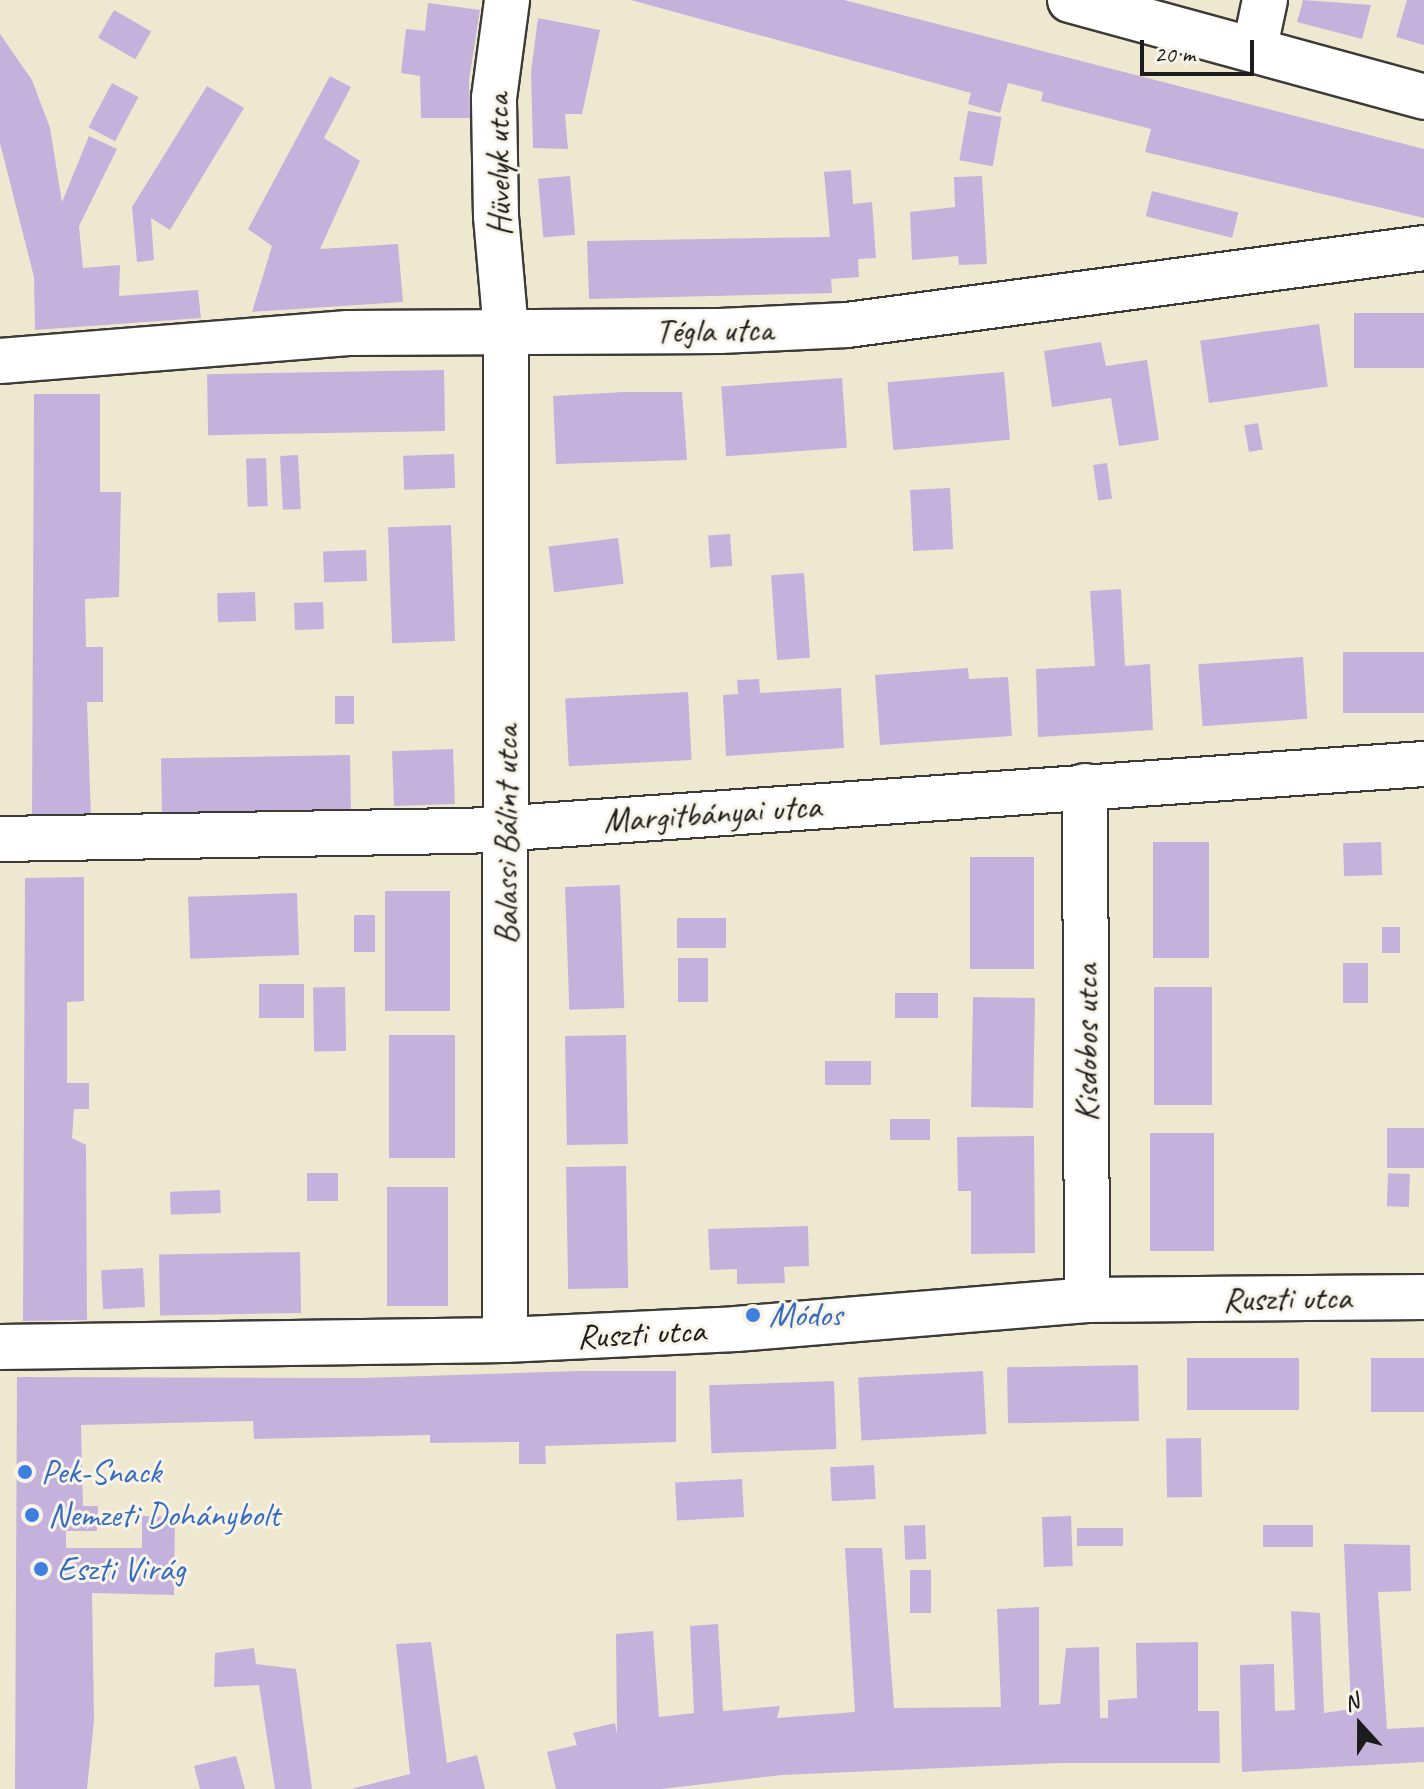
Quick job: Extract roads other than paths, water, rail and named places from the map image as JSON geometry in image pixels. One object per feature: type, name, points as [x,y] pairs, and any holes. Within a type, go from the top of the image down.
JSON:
[{"type":"street","name":"Hüvelyk utca","points":[[506,331],[496,216],[494,98],[507,0]]},
{"type":"street","points":[[1070,0],[1255,47],[1424,97]]},
{"type":"street","points":[[1255,47],[1265,0]]},
{"type":"street","name":"Tégla utca","points":[[0,361],[348,333],[847,325],[1424,248]]},
{"type":"street","name":"Balassi Bálint utca","points":[[505,1340],[506,331]]},
{"type":"street","name":"Margitbányai utca","points":[[0,839],[506,829],[1424,764]]},
{"type":"street","name":"Kisdobos utca","points":[[1085,786],[1087,1300]]},
{"type":"street","name":"Ruszti utca","points":[[0,1347],[505,1340],[736,1329],[1087,1300],[1424,1297]]},
{"type":"place","name":"Módos","points":[[753,1315]]},
{"type":"place","name":"Pek-Snack","points":[[25,1472]]},
{"type":"place","name":"Nemzeti Dohánybolt","points":[[32,1515]]},
{"type":"place","name":"Eszti Virág","points":[[41,1569]]}]
